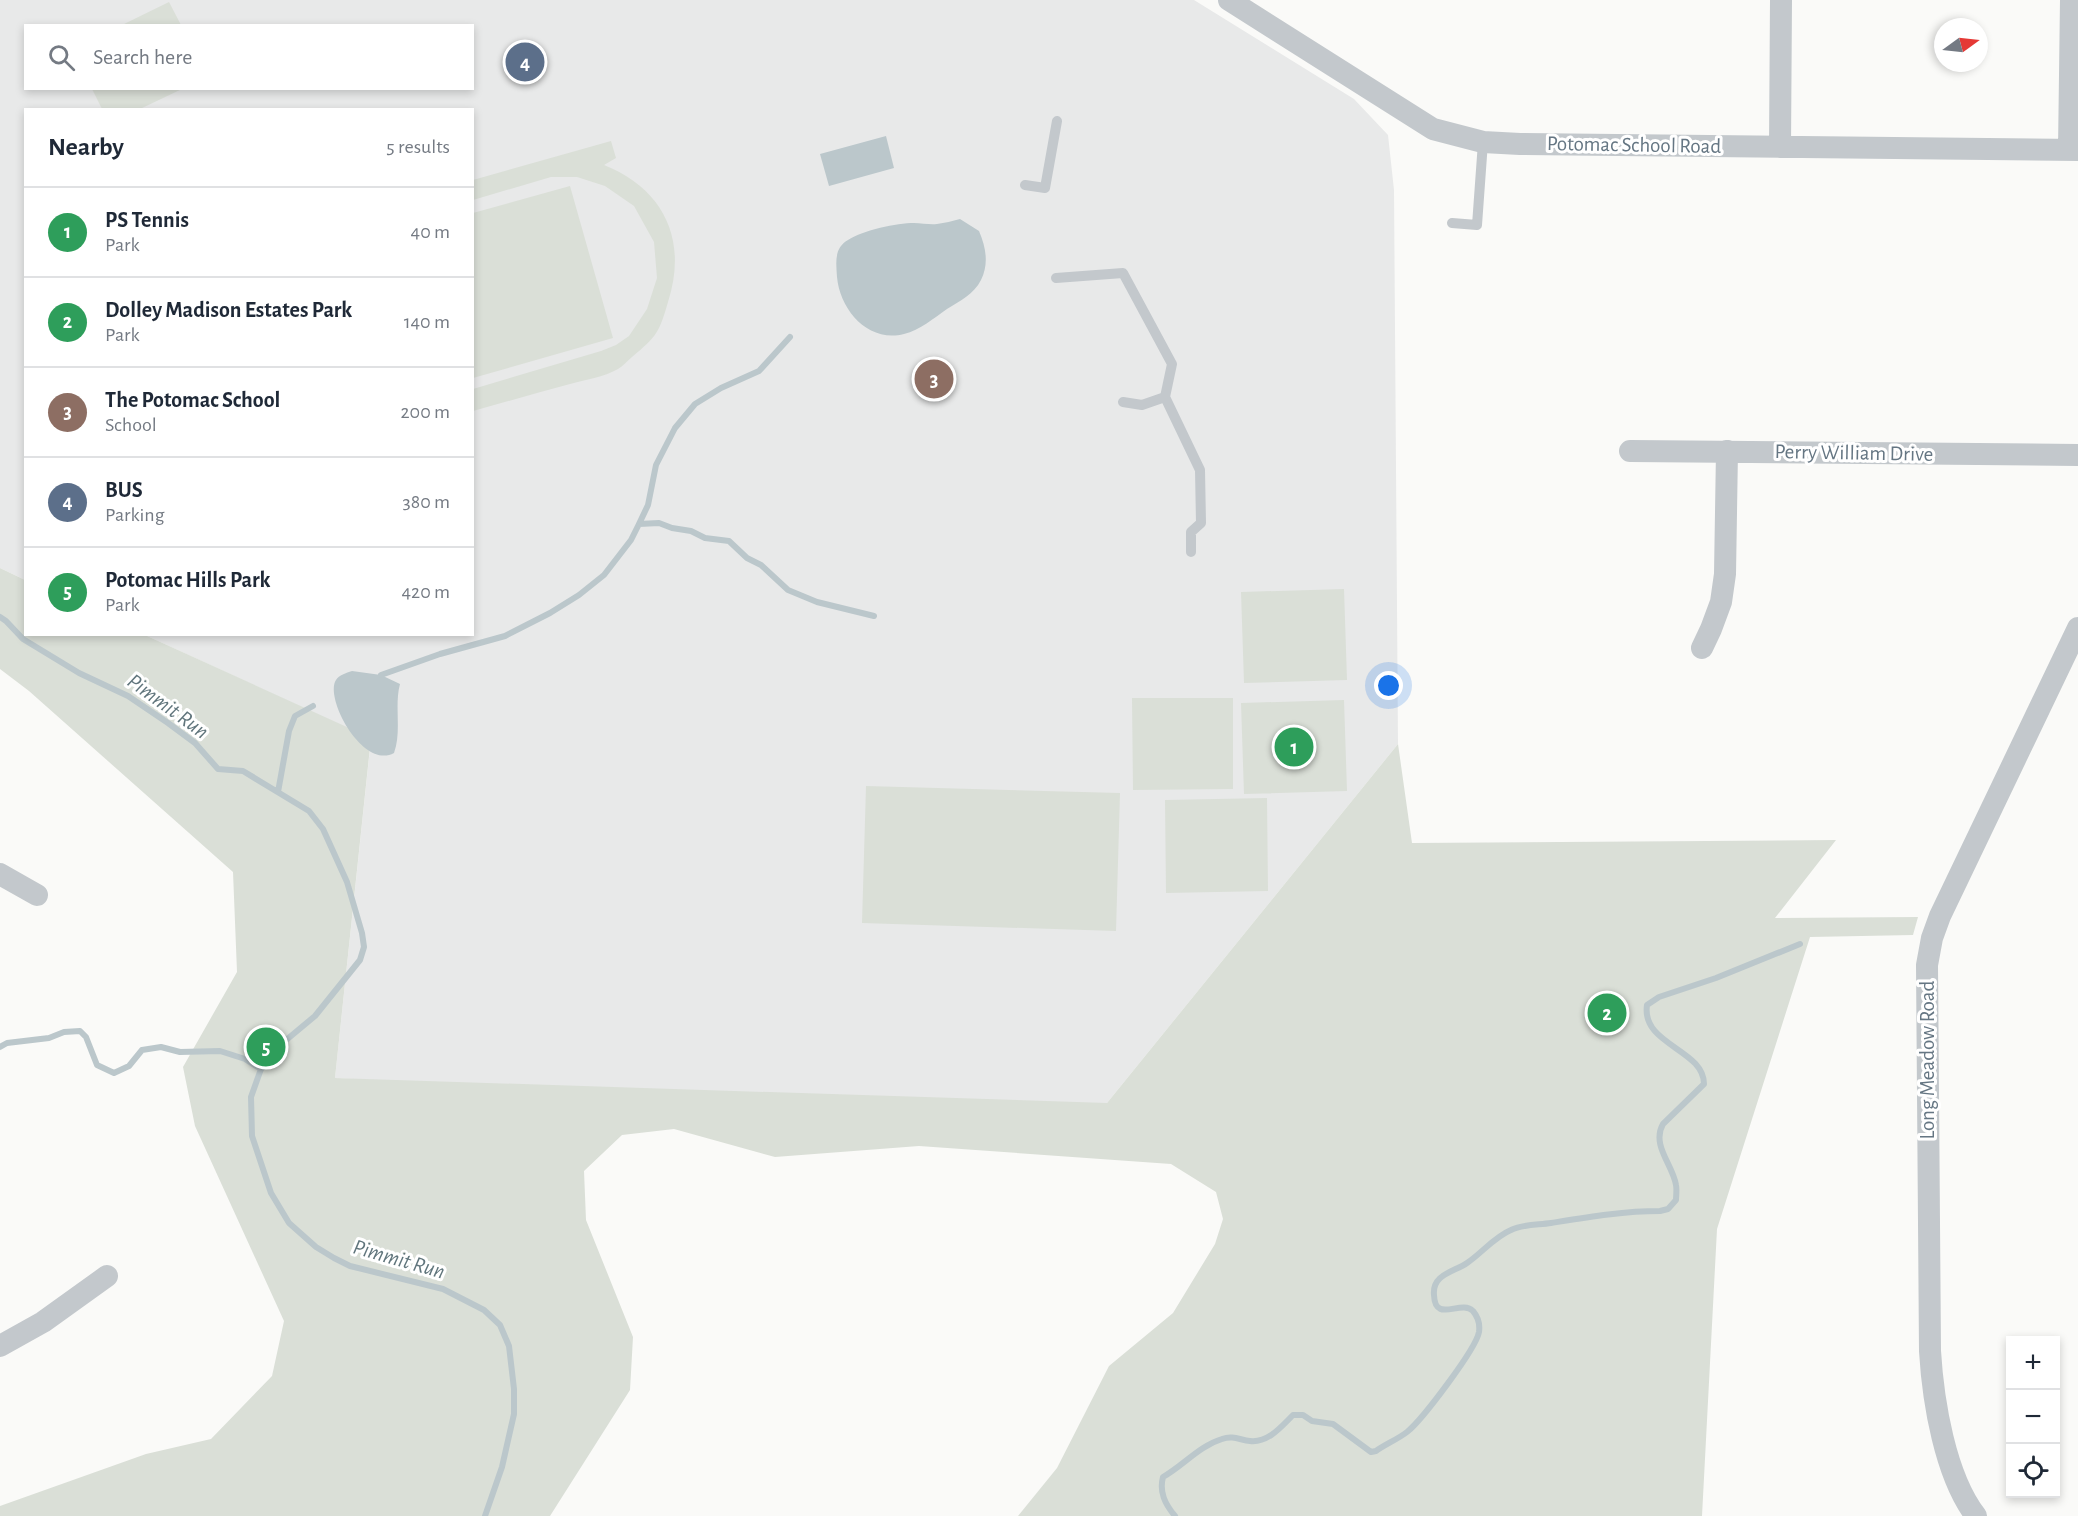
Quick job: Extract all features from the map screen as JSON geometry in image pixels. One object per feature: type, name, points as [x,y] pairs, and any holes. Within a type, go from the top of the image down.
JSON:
[{"type":"street","name":"Potomac School Road","points":[[1228,0],[1433,129],[1483,142],[2074,150]]},
{"type":"street","points":[[1780,147],[1781,0]]},
{"type":"street","points":[[2071,0],[2074,150]]},
{"type":"street","name":"Perry William Drive","points":[[1630,451],[2078,455]]},
{"type":"street","points":[[1702,648],[1721,602],[1725,574],[1727,451]]},
{"type":"street","name":"Long Meadow Road","points":[[1976,1516],[1956,1482],[1938,1420],[1932,1385],[1928,1226],[1927,965],[1932,938],[1940,916],[2078,628]]},
{"type":"street","points":[[0,874],[37,895]]},
{"type":"street","points":[[0,1346],[43,1322],[107,1276]]},
{"type":"lane","points":[[1025,185],[1045,188],[1057,121]]},
{"type":"lane","points":[[1452,223],[1477,225],[1483,142]]},
{"type":"lane","points":[[1056,278],[1124,273],[1173,364],[1165,397],[1200,470],[1201,523],[1191,532],[1191,552]]},
{"type":"lane","points":[[1124,402],[1142,405],[1165,397]]},
{"type":"shaded area","points":[[0,0],[1194,0],[1354,99],[1388,135],[1394,190],[1398,744],[1107,1103],[906,1108],[335,1078],[371,739],[147,636],[474,636],[474,108],[24,108],[24,580],[0,568]]},
{"type":"shaded area","points":[[169,2],[180,24],[124,24]]},
{"type":"shaded area","points":[[92,90],[180,90],[142,108],[102,108]]},
{"type":"shaded area","points":[[886,136],[894,168],[829,186],[820,154]]},
{"type":"shaded area","points":[[611,141],[616,158],[604,165],[625,175],[656,203],[666,219],[672,238],[675,258],[668,302],[656,333],[647,344],[613,372],[474,411],[474,389],[601,351],[629,336],[647,309],[657,278],[654,242],[634,206],[605,186],[577,177],[551,177],[474,200],[474,180]]},
{"type":"shaded area","points":[[570,186],[613,338],[474,378],[474,213]]},
{"type":"shaded area","points":[[960,219],[979,231],[985,249],[986,262],[983,274],[975,289],[916,330],[904,334],[879,334],[858,321],[850,312],[839,289],[836,261],[843,243],[862,233],[899,224],[937,224]]},
{"type":"shaded area","points":[[0,568],[24,580],[24,636],[147,636],[371,738],[335,1078],[1107,1103],[1398,744],[1412,843],[1836,840],[1775,918],[1918,917],[1913,935],[1810,937],[1717,1229],[1702,1516],[1018,1516],[1057,1468],[1109,1366],[1173,1313],[1215,1244],[1223,1219],[1216,1192],[1171,1164],[919,1146],[775,1157],[674,1129],[622,1135],[584,1171],[586,1220],[633,1337],[630,1390],[550,1516],[0,1516],[0,1506],[146,1454],[211,1439],[272,1376],[284,1321],[195,1126],[183,1067],[237,972],[233,872],[29,691],[0,669]]},
{"type":"shaded area","points":[[1344,589],[1347,680],[1244,683],[1241,592]]},
{"type":"shaded area","points":[[352,671],[381,675],[400,684],[394,753],[382,755],[370,751],[349,730],[341,715],[334,689],[336,680],[341,675]]},
{"type":"shaded area","points":[[1132,698],[1233,698],[1233,789],[1133,790]]},
{"type":"shaded area","points":[[1344,700],[1347,791],[1244,794],[1241,703]]},
{"type":"shaded area","points":[[866,786],[1120,793],[1116,931],[862,923]]},
{"type":"shaded area","points":[[1267,798],[1268,891],[1166,893],[1165,800]]},
{"type":"waterway","points":[[639,524],[648,505],[656,465],[675,428],[695,404],[721,388],[759,371],[790,337]]},
{"type":"waterway","points":[[381,675],[440,654],[505,636],[550,613],[579,595],[604,575],[631,540],[639,524],[659,523],[691,531],[705,538],[729,541],[747,558],[761,565],[788,590],[817,602],[874,616]]},
{"type":"waterway","name":"Pimmit Run","points":[[0,617],[23,639],[79,673],[128,696],[168,723],[195,743],[218,769],[243,771],[309,811],[323,829],[347,882],[364,947],[360,960],[315,1016],[285,1041],[261,1069],[251,1097],[252,1136],[271,1193],[289,1223],[316,1247],[350,1266],[443,1289],[484,1310],[500,1325],[509,1346],[514,1389],[514,1414],[502,1467],[485,1516]]},
{"type":"waterway","points":[[278,792],[289,731],[295,716],[313,706]]},
{"type":"waterway","points":[[1175,1516],[1164,1498],[1163,1477],[1206,1446],[1222,1439],[1250,1441],[1263,1439],[1274,1433],[1293,1415],[1303,1415],[1312,1421],[1333,1424],[1371,1452],[1407,1432],[1448,1384],[1469,1353],[1479,1332],[1478,1321],[1473,1311],[1468,1308],[1444,1310],[1435,1304],[1436,1282],[1445,1274],[1467,1263],[1505,1233],[1526,1226],[1668,1209],[1676,1200],[1676,1187],[1661,1147],[1660,1132],[1663,1124],[1704,1084],[1701,1072],[1694,1063],[1653,1029],[1648,1018],[1647,1005],[1659,997],[1716,978],[1800,944]]},
{"type":"waterway","points":[[0,1047],[7,1043],[49,1038],[64,1032],[80,1031],[86,1037],[97,1065],[114,1073],[129,1066],[142,1050],[161,1047],[180,1052],[220,1051],[245,1059],[261,1069]]},
{"type":"place","name":"BUS","points":[[525,62]]},
{"type":"place","name":"The Potomac School","points":[[934,379]]},
{"type":"place","name":"PS Tennis","points":[[1294,747]]},
{"type":"place","name":"Dolley Madison Estates Park","points":[[1607,1013]]},
{"type":"place","name":"Potomac Hills Park","points":[[266,1047]]}]
